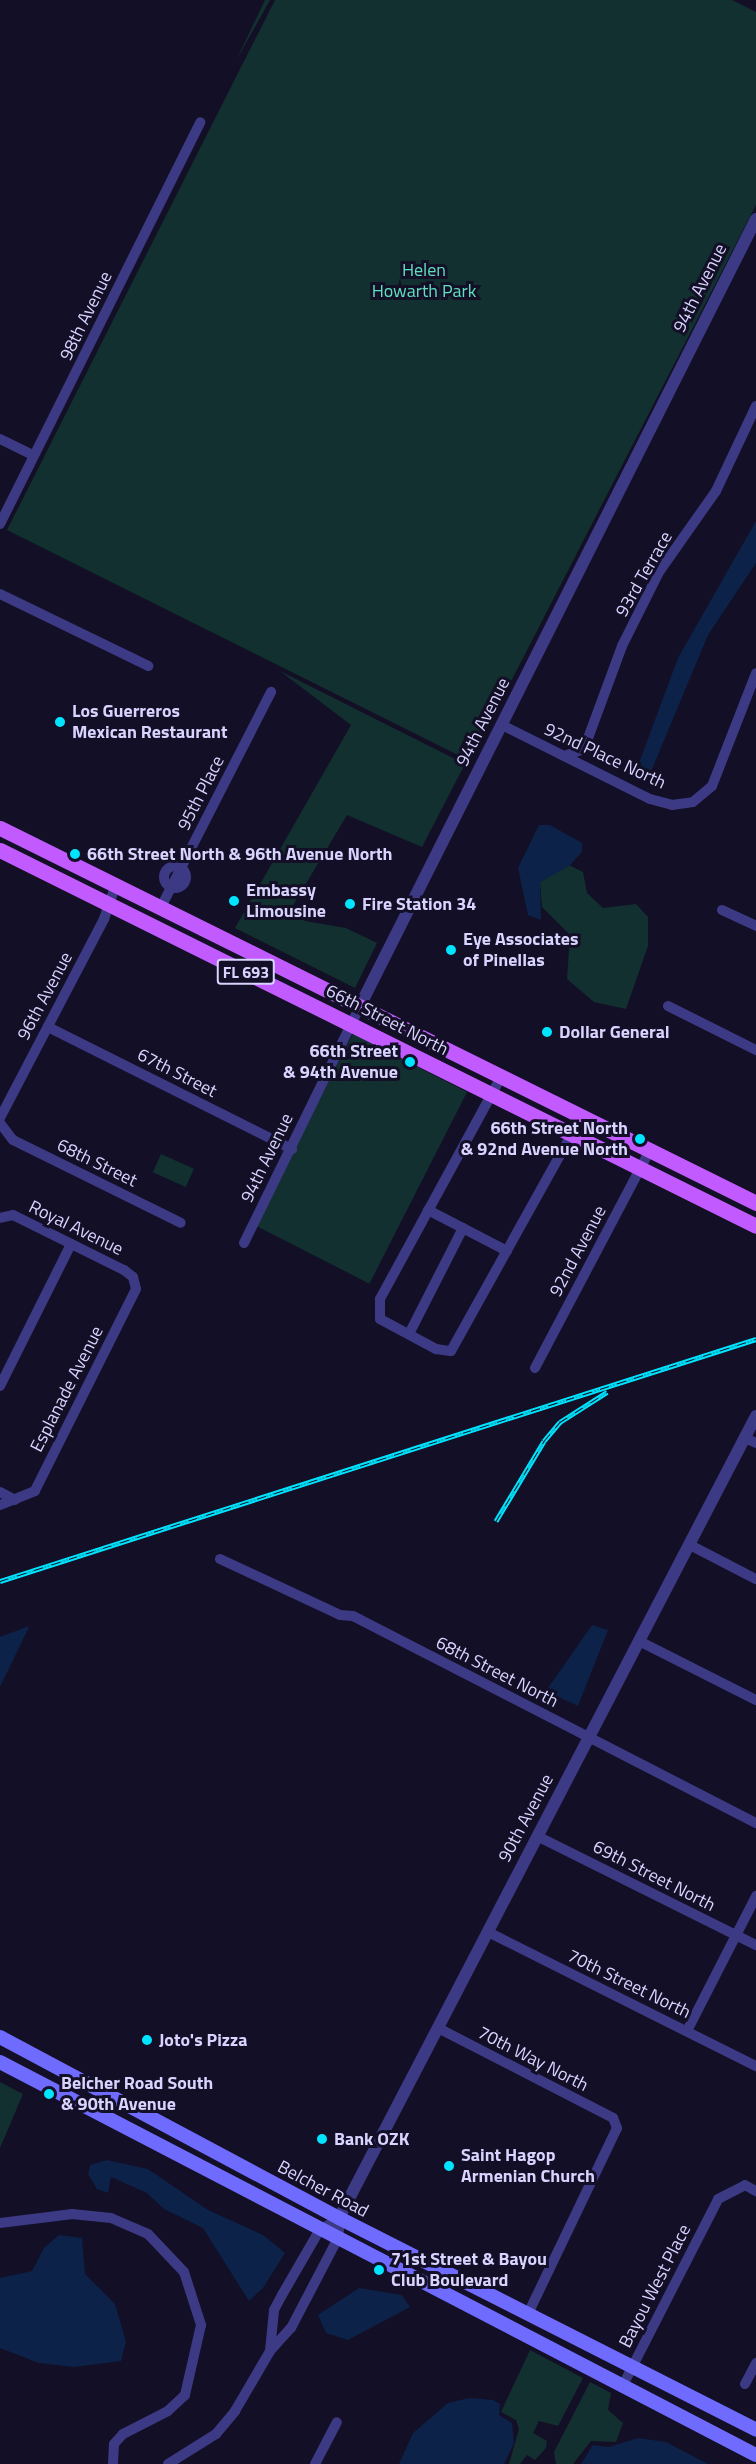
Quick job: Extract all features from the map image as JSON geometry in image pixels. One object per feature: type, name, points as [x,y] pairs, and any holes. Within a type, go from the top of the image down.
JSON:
[{"type":"main road","name":"66th Street North","points":[[0,828],[756,1203]]},
{"type":"main road","name":"66th Street North","points":[[0,850],[352,1023],[756,1226]]},
{"type":"main road","name":"Belcher Road","points":[[0,2037],[339,2218],[756,2430]]},
{"type":"main road","points":[[0,2062],[337,2240],[756,2455]]},
{"type":"street","name":"98th Avenue","points":[[0,524],[200,122]]},
{"type":"street","name":"94th Avenue","points":[[244,1243],[360,1006],[756,219]]},
{"type":"street","name":"93rd Terrace","points":[[567,755],[584,749],[649,593],[716,492],[756,406]]},
{"type":"street","points":[[0,439],[33,455]]},
{"type":"street","points":[[0,594],[148,666]]},
{"type":"street","name":"92nd Place North","points":[[502,725],[567,755],[650,799],[672,805],[693,802],[712,786],[756,673]]},
{"type":"street","name":"95th Place","points":[[160,909],[271,692]]},
{"type":"street","name":"96th Avenue","points":[[0,1123],[115,887]]},
{"type":"street","points":[[722,910],[756,926]]},
{"type":"street","points":[[668,1006],[756,1050]]},
{"type":"street","name":"67th Street","points":[[48,1027],[292,1149]]},
{"type":"street","points":[[501,1077],[377,1306],[380,1318],[409,1334],[451,1351],[572,1134]]},
{"type":"street","name":"68th Street","points":[[0,1123],[13,1140],[181,1223]]},
{"type":"street","name":"92nd Avenue","points":[[535,1368],[650,1150]]},
{"type":"street","points":[[428,1210],[507,1251]]},
{"type":"street","name":"Royal Avenue","points":[[0,1218],[13,1215],[124,1270]]},
{"type":"street","points":[[409,1334],[463,1228]]},
{"type":"street","points":[[0,1386],[71,1244]]},
{"type":"street","name":"Esplanade Avenue","points":[[0,1505],[35,1491],[136,1289],[133,1277],[124,1270]]},
{"type":"street","name":"90th Avenue","points":[[337,2240],[339,2218],[639,1641],[690,1545],[751,1441],[756,1416]]},
{"type":"street","points":[[0,1492],[15,1500]]},
{"type":"street","points":[[690,1545],[756,1579]]},
{"type":"street","name":"68th Street North","points":[[220,1559],[340,1615],[353,1616],[756,1823]]},
{"type":"street","points":[[639,1641],[756,1700]]},
{"type":"street","name":"69th Street North","points":[[537,1836],[756,1946]]},
{"type":"street","points":[[687,2031],[756,1896]]},
{"type":"street","name":"70th Street North","points":[[488,1932],[756,2066]]},
{"type":"street","name":"70th Way North","points":[[438,2028],[613,2118],[615,2142],[528,2314]]},
{"type":"street","name":"Bayou West Place","points":[[622,2387],[718,2199],[745,2185],[756,2191]]},
{"type":"street","points":[[0,2223],[72,2214],[111,2218],[148,2234],[184,2272],[201,2325],[184,2395],[168,2410],[123,2434],[114,2444],[113,2464]]},
{"type":"street","points":[[270,2351],[274,2310],[319,2230],[339,2218]]},
{"type":"street","points":[[168,2464],[216,2434],[250,2390],[270,2351],[291,2328],[337,2240]]},
{"type":"street","points":[[293,2279],[312,2289]]},
{"type":"street","points":[[745,2384],[756,2364]]},
{"type":"street","points":[[315,2464],[337,2422]]},
{"type":"green space","points":[[265,0],[270,0],[236,61],[242,48]]},
{"type":"green space","name":"Helen Howarth Park","points":[[275,0],[732,0],[756,12],[756,205],[470,761],[7,530]]},
{"type":"green space","points":[[280,671],[465,764],[422,847],[347,815],[292,907],[305,921],[346,928],[377,943],[355,988],[235,928],[351,725]]},
{"type":"green space","points":[[569,865],[583,872],[587,893],[603,908],[636,904],[648,917],[648,946],[626,1009],[594,1002],[567,979],[570,935],[542,907],[540,882]]},
{"type":"green space","points":[[353,1034],[467,1092],[369,1284],[255,1226]]},
{"type":"green space","points":[[161,1154],[194,1169],[186,1187],[153,1172]]},
{"type":"green space","points":[[0,2082],[23,2094],[0,2148]]},
{"type":"green space","points":[[530,2350],[583,2378],[558,2426],[539,2421],[533,2433],[547,2441],[546,2448],[535,2460],[527,2455],[520,2464],[509,2464],[519,2429],[516,2420],[501,2412]]},
{"type":"green space","points":[[590,2382],[611,2393],[608,2410],[623,2423],[616,2442],[591,2441],[573,2464],[556,2464],[554,2452]]},
{"type":"water","points":[[756,521],[756,563],[708,635],[650,774],[639,763],[678,658]]},
{"type":"water","points":[[539,825],[550,825],[582,843],[582,852],[569,866],[540,882],[541,920],[528,915],[518,868]]},
{"type":"water","points":[[592,1625],[608,1630],[578,1706],[546,1691]]},
{"type":"water","points":[[29,1627],[0,1687],[0,1637]]},
{"type":"water","points":[[107,2160],[148,2169],[208,2210],[263,2235],[285,2253],[263,2288],[249,2301],[203,2228],[164,2209],[147,2193],[111,2177],[108,2193],[97,2189],[88,2174],[90,2165]]},
{"type":"water","points":[[59,2235],[82,2238],[85,2274],[115,2304],[126,2342],[121,2361],[74,2367],[39,2363],[0,2348],[0,2278],[32,2271],[44,2248]]},
{"type":"water","points":[[359,2288],[402,2295],[410,2307],[348,2340],[326,2333],[318,2315]]},
{"type":"water","points":[[469,2398],[493,2400],[500,2404],[499,2415],[512,2423],[514,2443],[504,2464],[399,2464],[413,2433],[448,2403]]},
{"type":"water","points":[[638,2438],[666,2442],[708,2464],[581,2464],[593,2445],[609,2447]]},
{"type":"railway","points":[[0,1581],[756,1339]]},
{"type":"railway","points":[[496,1521],[544,1441],[560,1422],[607,1392]]},
{"type":"place","name":"Los Guerreros Mexican Restaurant","points":[[60,722]]},
{"type":"place","name":"66th Street North & 96th Avenue North","points":[[75,854]]},
{"type":"place","name":"Embassy Limousine","points":[[234,901]]},
{"type":"place","name":"Fire Station 34","points":[[350,904]]},
{"type":"place","name":"Eye Associates of Pinellas","points":[[451,950]]},
{"type":"place","name":"Dollar General","points":[[547,1032]]},
{"type":"place","name":"66th Street & 94th Avenue","points":[[410,1062]]},
{"type":"place","name":"66th Street North & 92nd Avenue North","points":[[640,1139]]},
{"type":"place","name":"Joto's Pizza","points":[[147,2040]]},
{"type":"place","name":"Belcher Road South & 90th Avenue","points":[[49,2094]]},
{"type":"place","name":"Bank OZK","points":[[322,2139]]},
{"type":"place","name":"Saint Hagop Armenian Church","points":[[449,2166]]},
{"type":"place","name":"71st Street & Bayou Club Boulevard","points":[[379,2270]]}]
